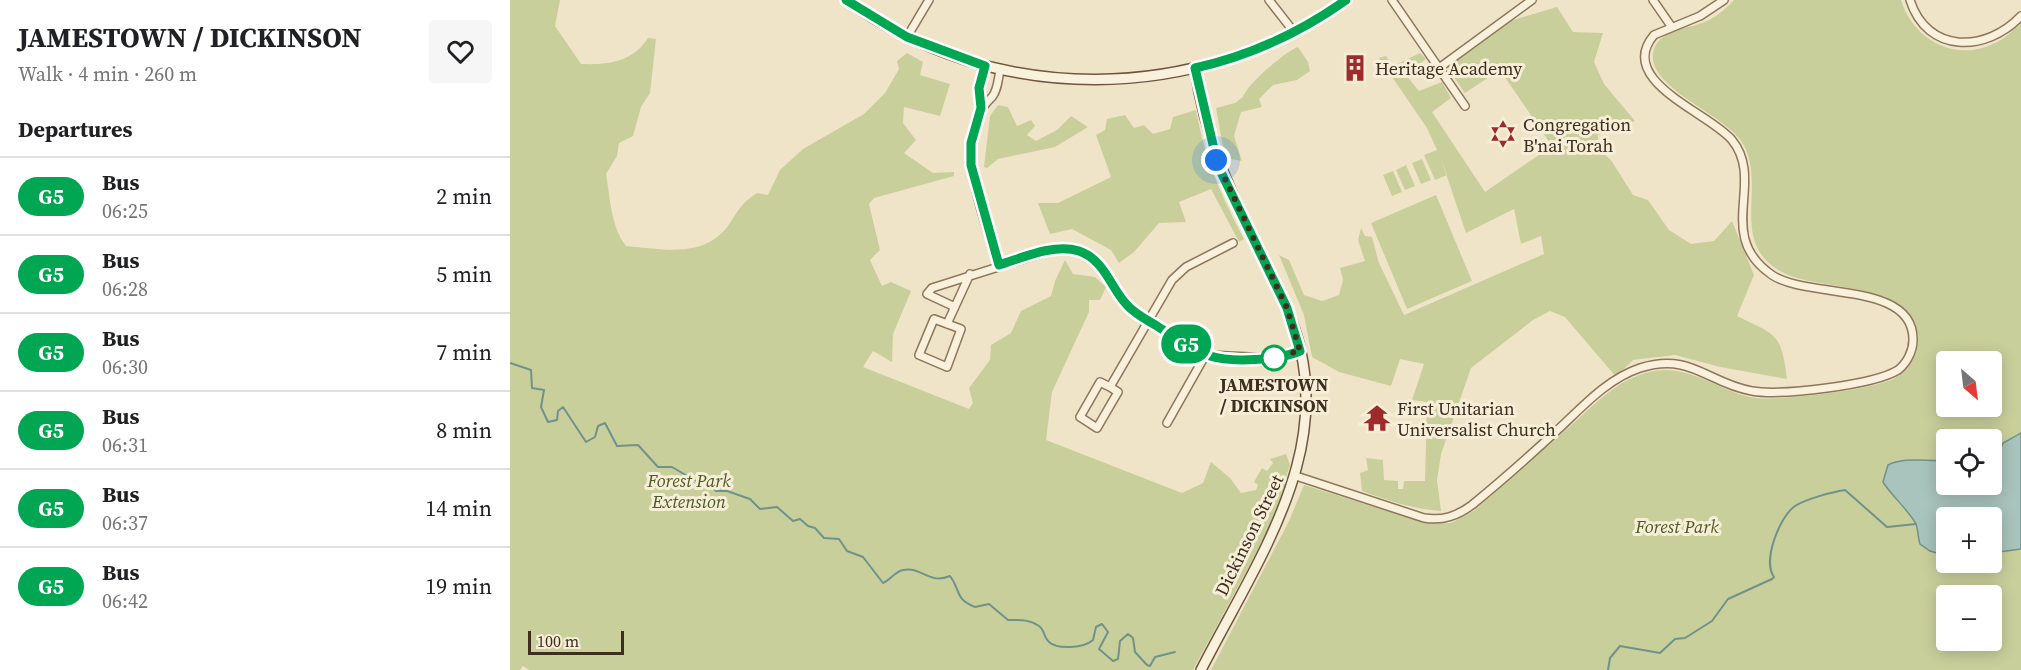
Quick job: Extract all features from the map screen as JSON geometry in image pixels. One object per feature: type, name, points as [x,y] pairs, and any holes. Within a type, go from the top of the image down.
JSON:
[{"type":"main road","points":[[846,0],[907,37],[985,66],[1057,80],[1099,81],[1149,78],[1195,68],[1241,54],[1294,32],[1346,0]]},
{"type":"main road","name":"Dickinson Street","points":[[1195,68],[1218,166],[1287,308],[1306,379],[1302,452],[1296,476],[1277,522],[1201,670]]},
{"type":"street","points":[[907,37],[929,0]]},
{"type":"street","points":[[1269,0],[1294,32]]},
{"type":"street","points":[[1392,0],[1465,106]]},
{"type":"street","points":[[1439,68],[1532,0]]},
{"type":"street","points":[[1653,0],[1671,26]]},
{"type":"street","points":[[1296,476],[1424,518],[1442,519],[1460,513],[1472,505],[1610,384],[1642,367],[1666,363],[1687,365],[1738,387],[1773,392],[1872,380],[1898,370],[1906,362],[1912,345],[1912,328],[1907,318],[1895,307],[1870,297],[1782,281],[1764,269],[1752,254],[1742,227],[1745,171],[1736,146],[1713,123],[1662,88],[1647,70],[1646,54],[1650,39],[1671,26],[1700,16],[1724,0]]},
{"type":"street","points":[[1910,0],[1916,16],[1928,31],[1951,41],[1973,42],[1986,38],[2009,27],[2021,16]]},
{"type":"street","points":[[985,66],[979,88],[981,108],[971,143],[971,170],[999,265]]},
{"type":"street","points":[[981,108],[996,89],[1000,70]]},
{"type":"street","points":[[1110,387],[1180,271],[1233,243]]},
{"type":"street","points":[[955,307],[927,294],[932,288],[970,274],[1052,250],[1080,252],[1101,267],[1129,308],[1206,354],[1217,357],[1270,358],[1300,351]]},
{"type":"street","points":[[947,324],[970,274]]},
{"type":"street","points":[[934,318],[947,324],[961,329],[946,366],[919,355],[934,318]]},
{"type":"street","points":[[1167,423],[1206,354]]},
{"type":"street","points":[[1100,382],[1110,387],[1118,392],[1097,428],[1080,417],[1100,382]]},
{"type":"green space","name":"Forest Park Extension","points":[[510,0],[560,0],[555,26],[581,64],[601,64],[619,60],[635,52],[648,38],[656,39],[650,93],[641,107],[633,136],[619,143],[617,156],[606,174],[614,221],[626,246],[684,249],[707,243],[717,237],[749,199],[757,193],[768,195],[780,170],[803,149],[864,114],[885,93],[899,69],[897,61],[907,53],[923,62],[920,75],[950,84],[940,116],[904,107],[903,123],[916,140],[904,153],[933,173],[954,172],[954,176],[874,198],[869,204],[880,250],[870,260],[882,286],[891,282],[911,291],[893,334],[892,362],[873,351],[863,367],[969,409],[973,403],[969,388],[990,360],[991,345],[1011,333],[1021,311],[1051,296],[1065,260],[1073,274],[1095,277],[1106,287],[1100,300],[1089,300],[1089,312],[1052,392],[1046,440],[1182,493],[1203,483],[1211,462],[1230,478],[1241,493],[1256,490],[1258,485],[1254,482],[1262,468],[1267,471],[1273,463],[1270,459],[1286,454],[1290,465],[1284,484],[1290,484],[1259,548],[1193,670],[529,670],[523,666],[520,670],[510,670]]},
{"type":"green space","name":"Forest Park","points":[[1734,0],[1901,0],[1915,26],[1926,36],[1951,49],[1966,50],[1980,49],[1999,41],[2021,23],[2021,670],[1211,670],[1289,521],[1304,485],[1426,523],[1451,523],[1475,510],[1603,396],[1645,373],[1660,370],[1675,371],[1702,378],[1742,395],[1756,398],[1784,398],[1883,383],[1898,376],[1908,367],[1916,352],[1918,340],[1914,321],[1903,308],[1886,298],[1866,292],[1786,274],[1767,262],[1757,247],[1752,230],[1752,175],[1749,158],[1741,141],[1732,131],[1686,98],[1660,75],[1654,62],[1654,49],[1658,42],[1670,33],[1702,23],[1722,11]]},
{"type":"green space","points":[[1557,7],[1573,32],[1603,33],[1594,62],[1604,84],[1635,121],[1598,135],[1598,149],[1611,160],[1633,195],[1648,200],[1669,230],[1691,244],[1714,241],[1732,221],[1754,275],[1737,316],[1775,338],[1782,353],[1787,379],[1720,367],[1675,355],[1633,360],[1616,377],[1565,317],[1550,311],[1533,320],[1471,368],[1441,454],[1437,480],[1441,511],[1401,504],[1362,491],[1360,473],[1368,470],[1366,458],[1383,460],[1384,480],[1398,481],[1398,489],[1403,489],[1404,481],[1425,481],[1427,402],[1412,400],[1424,364],[1400,359],[1391,386],[1339,372],[1312,357],[1304,315],[1279,255],[1289,260],[1304,295],[1322,301],[1339,295],[1343,280],[1340,268],[1365,261],[1358,240],[1361,228],[1365,236],[1372,237],[1379,263],[1404,315],[1544,254],[1541,236],[1521,244],[1514,209],[1466,233],[1446,175],[1435,180],[1424,155],[1437,150],[1427,128],[1379,58],[1386,56],[1393,66],[1420,53],[1426,59],[1405,74],[1419,91],[1442,82],[1451,98],[1432,112],[1485,192],[1552,146],[1500,70],[1465,93],[1447,67],[1510,21]]},
{"type":"green space","points":[[1298,47],[1308,62],[1310,71],[1297,80],[1273,85],[1259,99],[1262,107],[1241,112],[1234,136],[1242,161],[1225,158],[1216,108],[1235,103],[1268,69]]},
{"type":"green space","points":[[998,105],[1008,107],[1017,126],[1031,120],[1035,126],[1027,135],[1036,141],[1057,130],[1071,116],[1088,127],[1055,147],[998,159],[987,168],[984,167],[990,116]]},
{"type":"green space","points":[[1196,110],[1204,145],[1215,177],[1244,239],[1239,242],[1211,189],[1179,202],[1186,222],[1159,223],[1134,252],[1119,263],[1111,250],[1072,229],[1050,234],[1038,203],[1058,203],[1111,177],[1096,135],[1105,130],[1107,119],[1125,115],[1134,128],[1144,125],[1153,134],[1170,129],[1173,117]]},
{"type":"green space","points":[[1422,159],[1431,180],[1421,184],[1412,163]]},
{"type":"green space","points":[[1406,165],[1415,186],[1405,190],[1396,170]]},
{"type":"green space","points":[[1393,171],[1402,192],[1392,196],[1383,175]]},
{"type":"green space","points":[[1436,195],[1472,281],[1407,309],[1371,223]]},
{"type":"water","points":[[2021,433],[2021,549],[2002,552],[2002,507],[1936,507],[1936,553],[1920,544],[1916,524],[1883,482],[1888,465],[1909,460],[1936,460],[1936,495],[2002,495],[2003,443]]},
{"type":"waterway","points":[[510,363],[531,370],[532,388],[544,390],[541,407],[548,422],[557,420],[558,411],[563,407],[586,442],[595,437],[598,426],[605,423],[617,446],[638,445],[658,467],[672,467],[696,481],[707,481],[716,491],[727,491],[750,499],[760,509],[777,507],[793,521],[800,519],[808,526],[815,528],[824,538],[839,539],[847,551],[863,557],[883,583],[897,572],[910,569],[930,577],[950,576],[961,597],[968,604],[975,607],[989,604],[1008,620],[1032,622],[1041,628],[1049,642],[1058,646],[1071,647],[1089,643],[1093,640],[1096,627],[1102,624],[1108,632],[1099,649],[1113,661],[1118,659],[1120,641],[1128,634],[1133,638],[1135,652],[1147,665],[1150,666],[1155,657],[1175,652]]},
{"type":"waterway","points":[[1608,670],[1610,658],[1620,646],[1660,653],[1675,639],[1685,638],[1712,621],[1728,599],[1772,579],[1774,577],[1770,561],[1774,539],[1789,511],[1800,503],[1845,490],[1887,527],[1916,524]]},
{"type":"bus line","name":"G5","points":[[846,0],[907,37],[938,51],[985,66],[978,95],[981,108],[971,143],[971,165],[999,265],[1052,250],[1070,249],[1080,252],[1094,259],[1101,267],[1125,304],[1186,345],[1217,357],[1262,358],[1281,357],[1300,351],[1287,308],[1218,166],[1207,128],[1195,68],[1241,54],[1288,35],[1315,21],[1346,0]]},
{"type":"place","name":"Heritage Academy","points":[[1355,68]]},
{"type":"place","name":"Congregation B'nai Torah","points":[[1503,134]]},
{"type":"place","name":"JAMESTOWN / DICKINSON","points":[[1274,358]]},
{"type":"place","name":"First Unitarian Universalist Church","points":[[1377,418]]},
{"type":"route","points":[[1216,160],[1287,308],[1296,333],[1300,351],[1270,358],[1274,358]]}]
